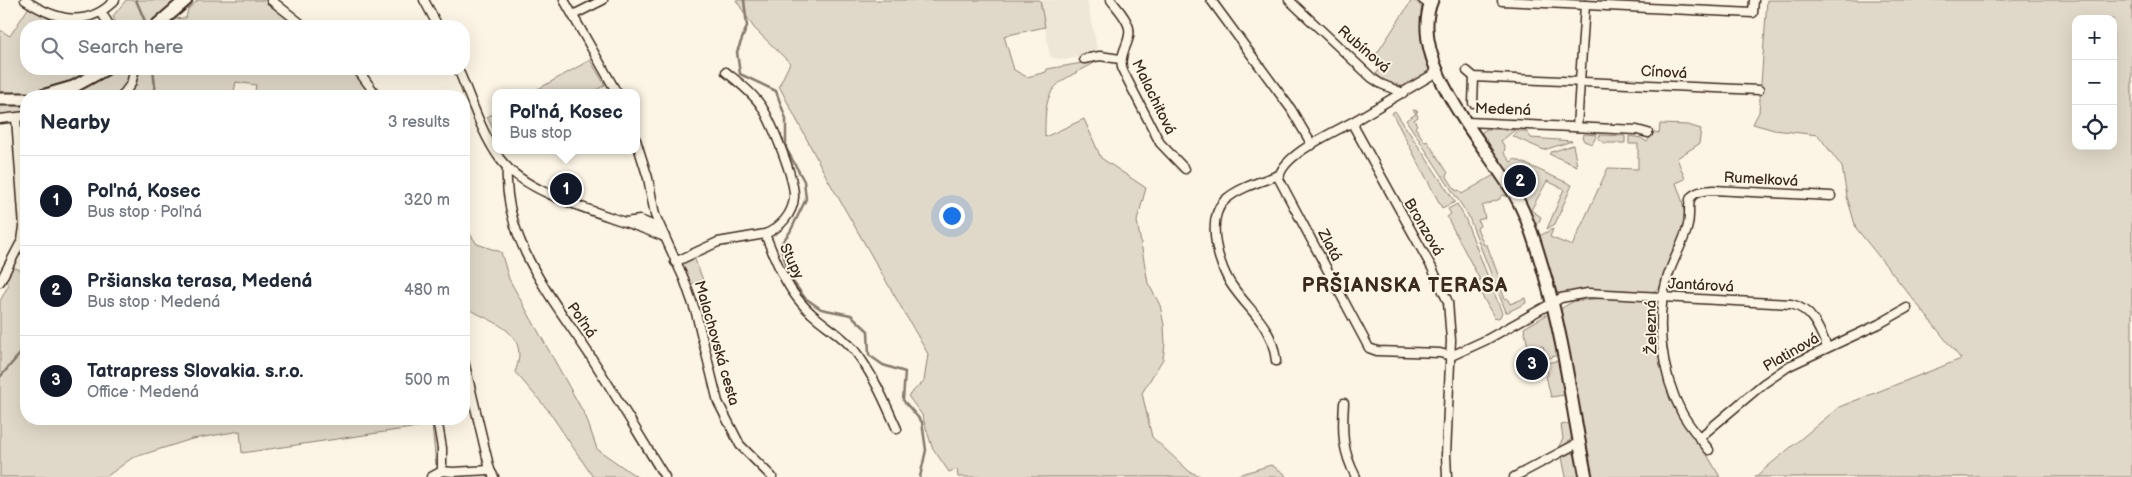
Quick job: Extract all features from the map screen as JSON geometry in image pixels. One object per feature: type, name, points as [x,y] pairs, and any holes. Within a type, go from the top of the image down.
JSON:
[{"type":"street","points":[[25,0],[44,11],[73,19],[84,18],[101,12],[115,0]]},
{"type":"street","points":[[162,20],[186,0]]},
{"type":"street","points":[[271,0],[296,20]]},
{"type":"street","points":[[424,0],[435,20]]},
{"type":"street","points":[[564,0],[615,89]]},
{"type":"street","points":[[573,15],[603,0]]},
{"type":"street","name":"Malachitová","points":[[1111,0],[1128,26],[1128,36],[1120,59],[1123,71],[1160,143],[1185,169]]},
{"type":"street","points":[[1211,0],[1291,109],[1312,145]]},
{"type":"street","name":"Rubínová","points":[[1289,0],[1372,78],[1403,93]]},
{"type":"street","points":[[1502,2],[1522,1],[1753,13],[1754,0]]},
{"type":"street","points":[[1428,2],[1426,39],[1430,58],[1466,122]]},
{"type":"street","points":[[1577,127],[1585,5]]},
{"type":"street","points":[[101,12],[106,20]]},
{"type":"street","name":"Malachitová","points":[[1084,59],[1100,56],[1120,59]]},
{"type":"street","points":[[1467,71],[1474,77],[1473,103]]},
{"type":"street","name":"Stupy","points":[[726,72],[763,108],[779,144],[793,186],[794,196],[789,213],[776,228],[765,234],[789,288],[810,313],[842,337],[856,352],[881,392],[897,429]]},
{"type":"street","points":[[1276,361],[1268,331],[1226,277],[1218,251],[1215,230],[1218,212],[1225,201],[1238,192],[1279,175],[1292,158],[1437,72]]},
{"type":"street","points":[[62,90],[95,75]]},
{"type":"street","points":[[126,90],[131,84],[133,75]]},
{"type":"street","points":[[361,75],[373,90]]},
{"type":"street","points":[[461,75],[467,90]]},
{"type":"street","name":"Cínová","points":[[1474,77],[1758,90]]},
{"type":"street","points":[[1747,89],[1748,79]]},
{"type":"street","points":[[470,96],[492,145]]},
{"type":"street","points":[[0,99],[20,99]]},
{"type":"street","points":[[0,119],[20,117]]},
{"type":"street","points":[[16,118],[20,172]]},
{"type":"street","name":"Bronzová","points":[[1356,120],[1355,130],[1432,268],[1448,302],[1451,356],[1446,455],[1447,477]]},
{"type":"street","name":"Medená","points":[[1466,122],[1637,130],[1648,133]]},
{"type":"street","name":"Medená","points":[[1466,122],[1520,204],[1540,256],[1553,302],[1570,382],[1586,477]]},
{"type":"street","name":"Malachovská cesta","points":[[640,153],[648,178],[654,211],[696,313],[718,402],[740,445],[772,477]]},
{"type":"street","points":[[497,154],[507,167],[523,180],[606,217],[660,228]]},
{"type":"street","name":"Poľná","points":[[507,167],[506,194],[509,208],[516,230],[536,275],[587,351],[666,477]]},
{"type":"street","name":"Zlatá","points":[[1279,175],[1281,183],[1372,350],[1451,356]]},
{"type":"street","name":"Rumelková","points":[[1690,196],[1697,192],[1713,190],[1831,196]]},
{"type":"street","name":"Železná","points":[[1690,196],[1688,227],[1671,267],[1663,296],[1662,334],[1667,370],[1683,414],[1709,450]]},
{"type":"street","points":[[625,222],[642,220],[654,211]]},
{"type":"street","points":[[648,226],[654,211]]},
{"type":"street","points":[[642,220],[664,237]]},
{"type":"street","points":[[676,262],[718,242],[765,234]]},
{"type":"street","points":[[0,282],[20,244]]},
{"type":"street","name":"Jantárová","points":[[1553,302],[1561,298],[1588,293],[1782,303],[1798,306],[1811,315],[1827,347]]},
{"type":"street","points":[[1451,356],[1486,340],[1553,302]]},
{"type":"street","name":"Platinová","points":[[1699,438],[1776,375],[1796,362],[1879,324],[1907,308]]},
{"type":"street","points":[[431,477],[442,471],[492,473],[470,385]]},
{"type":"street","points":[[1344,403],[1342,438],[1356,477]]},
{"type":"street","points":[[438,425],[442,448],[442,471]]},
{"type":"street","points":[[1514,477],[1580,442]]},
{"type":"shaded area","points":[[126,0],[178,0],[153,20],[115,20],[113,16]]},
{"type":"shaded area","points":[[198,0],[266,0],[290,20],[172,20],[186,18],[188,9]]},
{"type":"shaded area","points":[[736,0],[1040,0],[1045,27],[1004,36],[1014,70],[1027,77],[1046,72],[1047,69],[1100,60],[1072,75],[1055,87],[1047,105],[1045,137],[1084,119],[1101,158],[1146,188],[1137,221],[1148,283],[1160,305],[1165,344],[1163,359],[1142,393],[1152,437],[1190,472],[1203,477],[958,477],[957,469],[949,472],[932,447],[922,415],[908,396],[924,381],[928,354],[827,178],[779,86],[790,63],[754,28]]},
{"type":"shaded area","points":[[1040,0],[1087,0],[1098,53],[1065,60],[1050,57]]},
{"type":"shaded area","points":[[1412,0],[1421,6],[1423,43],[1431,66],[1425,75],[1404,87],[1384,81],[1376,74],[1380,69],[1372,61]]},
{"type":"shaded area","points":[[1767,0],[2132,0],[2132,477],[1755,477],[1839,407],[1961,359],[1856,228],[1847,197],[1842,167],[1818,135],[1774,130],[1753,124],[1759,112]]},
{"type":"shaded area","points":[[29,7],[51,20],[20,20]]},
{"type":"shaded area","points":[[20,21],[20,75],[84,75],[50,89],[20,90],[20,94],[0,94],[0,30],[10,36]]},
{"type":"shaded area","points":[[590,60],[605,85],[598,89],[538,89]]},
{"type":"shaded area","points":[[106,75],[130,75],[121,90],[77,90]]},
{"type":"shaded area","points":[[138,75],[356,75],[367,90],[255,90],[256,85],[236,82],[234,90],[132,90],[136,84]]},
{"type":"shaded area","points":[[0,104],[20,104],[20,114],[0,116]]},
{"type":"shaded area","points":[[1413,110],[1418,111],[1416,112],[1418,117],[1414,120],[1417,125],[1415,127],[1425,142],[1427,141],[1448,173],[1446,175],[1456,191],[1459,190],[1462,194],[1494,175],[1498,177],[1510,197],[1503,195],[1500,199],[1482,206],[1485,218],[1478,220],[1480,226],[1477,228],[1484,245],[1487,245],[1505,299],[1507,298],[1510,304],[1525,298],[1526,303],[1506,312],[1468,215],[1406,120],[1416,114]]},
{"type":"shaded area","points":[[1395,111],[1455,202],[1442,208],[1392,113]]},
{"type":"shaded area","points":[[492,114],[492,127],[487,117]]},
{"type":"shaded area","points":[[1660,124],[1688,125],[1701,129],[1699,144],[1677,158],[1685,179],[1676,183],[1685,215],[1683,229],[1669,260],[1661,286],[1655,291],[1650,292],[1590,289],[1562,294],[1556,292],[1539,236],[1553,229],[1550,237],[1572,246],[1608,168],[1638,169],[1638,144],[1629,144],[1629,136],[1641,138],[1647,142],[1654,132],[1659,133]]},
{"type":"shaded area","points":[[1487,129],[1515,130],[1501,141],[1505,147],[1504,153],[1511,162],[1515,159],[1572,185],[1555,224],[1547,229],[1564,189],[1547,181],[1531,210],[1541,217],[1535,225],[1519,186],[1482,136],[1482,132]]},
{"type":"shaded area","points":[[1518,131],[1526,131],[1531,138],[1572,141],[1544,150],[1512,136]]},
{"type":"shaded area","points":[[1584,134],[1597,135],[1592,144],[1584,141],[1582,137]]},
{"type":"shaded area","points":[[1600,135],[1625,136],[1625,143],[1604,143],[1598,139]]},
{"type":"shaded area","points":[[1573,145],[1577,166],[1549,154],[1551,152]]},
{"type":"shaded area","points":[[1457,204],[1465,218],[1502,313],[1500,317],[1495,319],[1475,283],[1480,280],[1447,217],[1451,214],[1448,209]]},
{"type":"shaded area","points":[[470,234],[477,244],[501,252],[509,279],[586,417],[597,449],[637,477],[593,477],[548,410],[515,372],[519,358],[518,347],[514,338],[498,324],[470,310]]},
{"type":"shaded area","points":[[694,257],[703,280],[691,284],[682,263]]},
{"type":"shaded area","points":[[13,267],[20,270],[20,425],[432,425],[242,453],[240,431],[192,439],[132,458],[106,477],[0,477],[0,301],[9,284],[6,281]]},
{"type":"shaded area","points":[[1603,298],[1657,301],[1657,335],[1661,366],[1670,397],[1683,423],[1705,451],[1720,477],[1591,477],[1560,312],[1562,308],[1574,301]]},
{"type":"shaded area","points":[[1548,314],[1558,355],[1546,359],[1543,346],[1528,347],[1524,328]]},
{"type":"shaded area","points":[[1556,361],[1562,364],[1565,395],[1551,397],[1546,376],[1548,375],[1546,363]]},
{"type":"shaded area","points":[[1571,423],[1571,439],[1557,449],[1563,439],[1561,425]]},
{"type":"shaded area","points":[[432,425],[435,425],[437,436],[436,465]]},
{"type":"shaded area","points":[[1572,453],[1578,456],[1582,477],[1566,477],[1562,457]]},
{"type":"shaded area","points":[[1271,465],[1284,473],[1286,477],[1231,477]]},
{"type":"waterway","points":[[136,0],[144,20]]},
{"type":"waterway","points":[[744,0],[747,26],[737,52],[740,74],[776,91],[786,119],[786,148],[804,181],[806,199],[790,232],[780,245],[791,279],[805,298],[821,309],[851,315],[868,331],[869,355],[883,365],[905,372],[903,400],[922,422],[926,450],[920,477]]},
{"type":"waterway","points":[[154,75],[155,90]]},
{"type":"waterway","points":[[0,377],[20,354]]},
{"type":"place","name":"Pršianska terasa, Medená","points":[[1520,181]]},
{"type":"place","name":"Poľná, Kosec","points":[[566,189]]},
{"type":"place","name":"Tatrapress Slovakia. s.r.o.","points":[[1532,364]]},
{"type":"district","name":"PRŠIANSKA TERASA","points":[[1405,285]]}]
